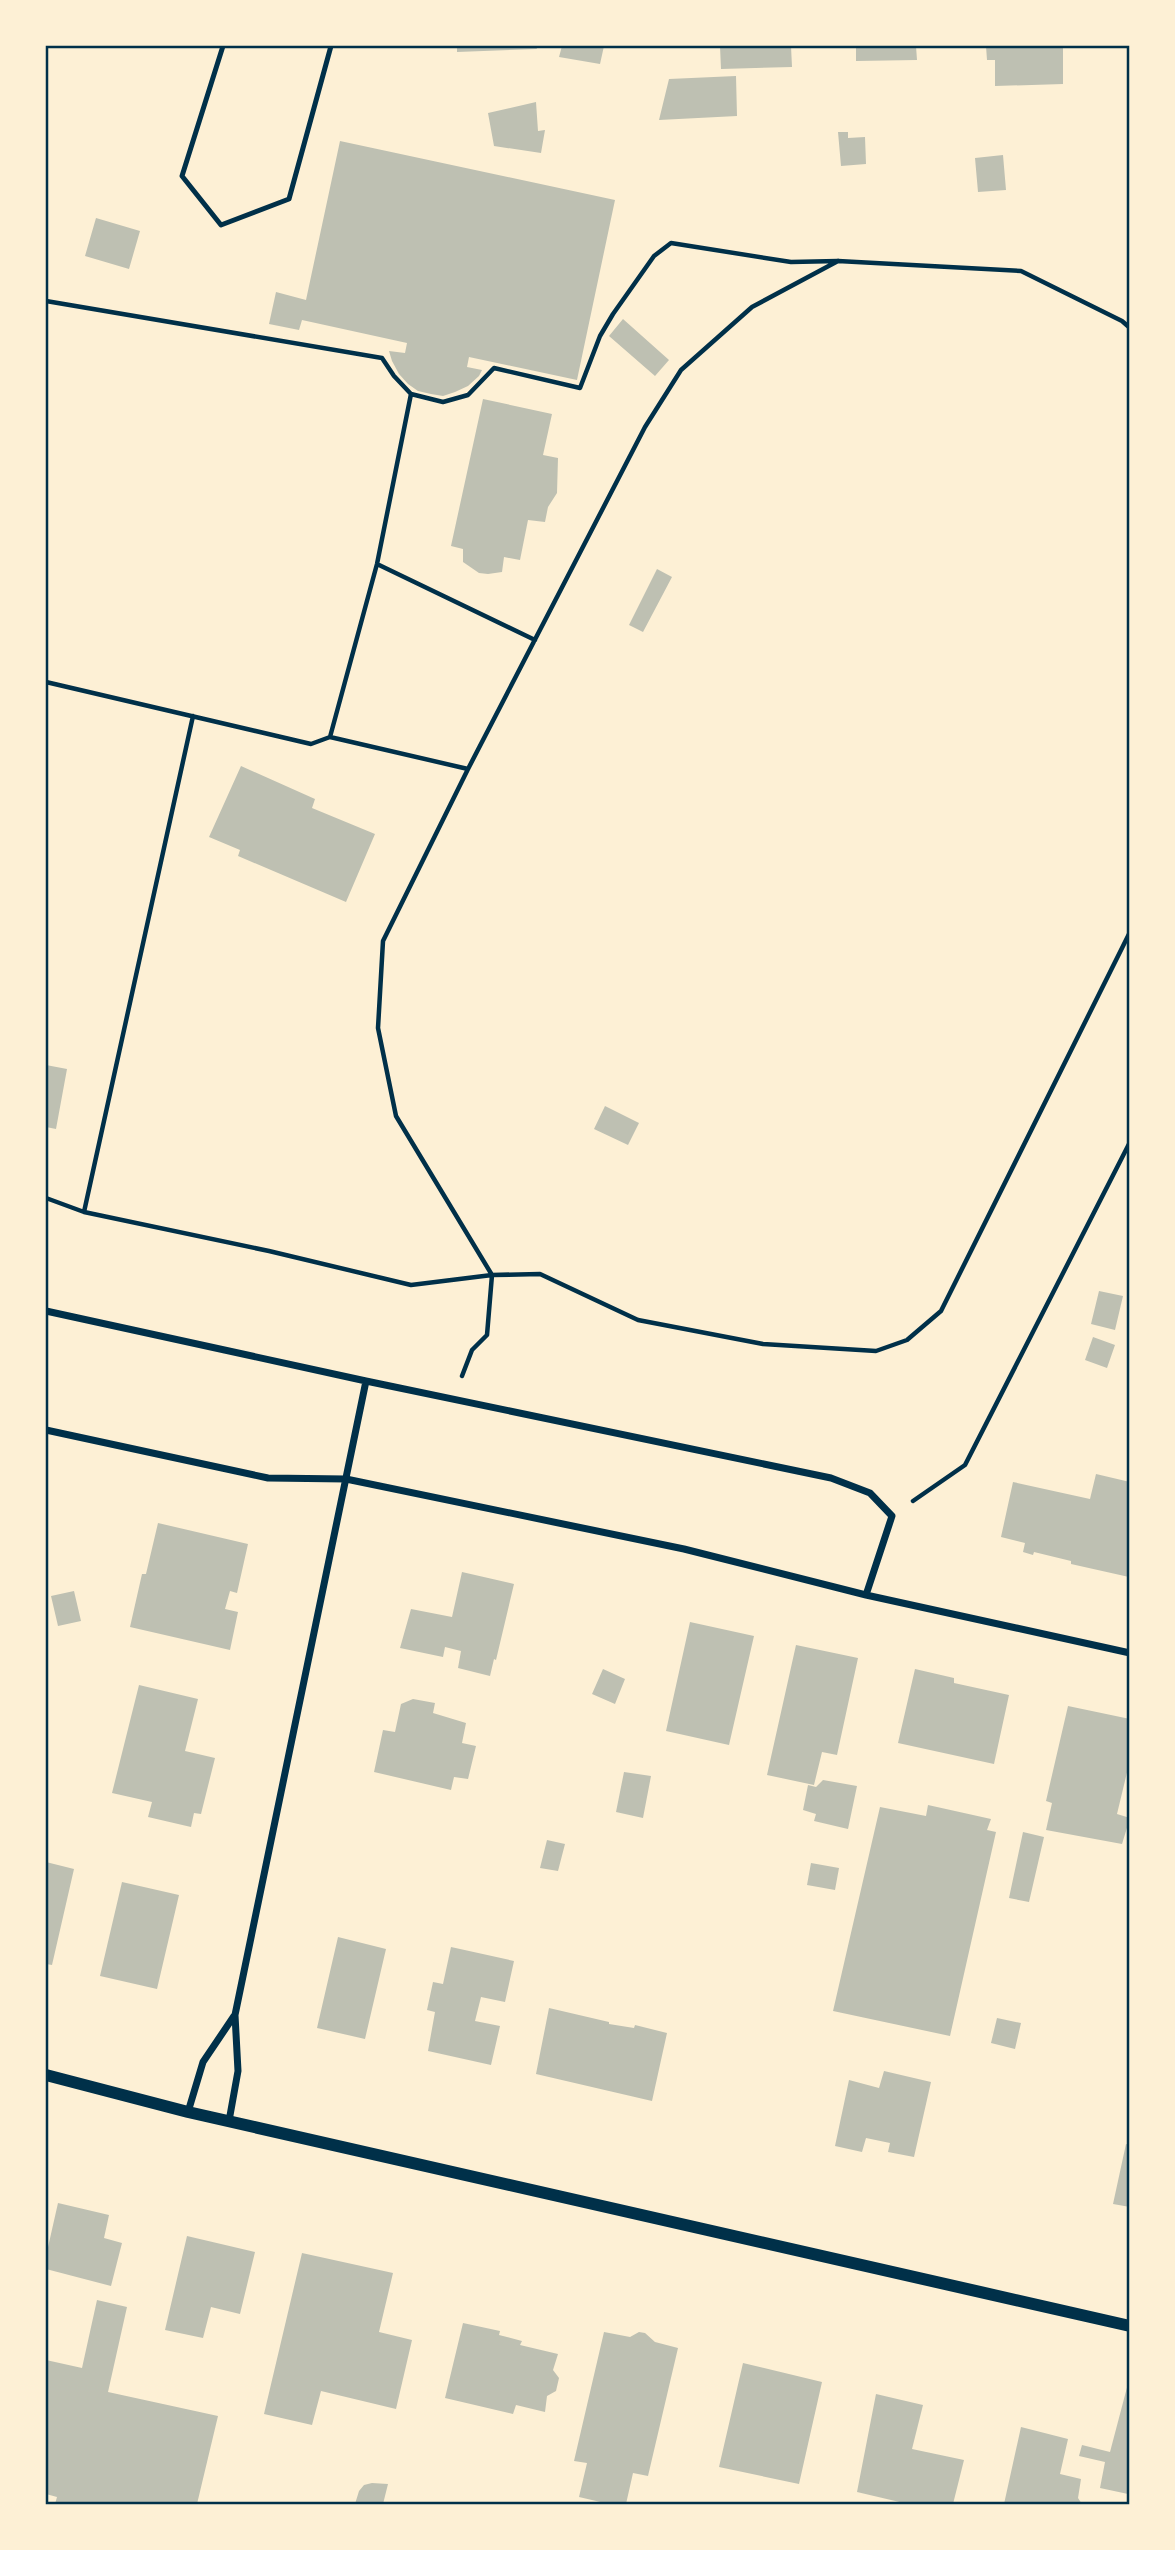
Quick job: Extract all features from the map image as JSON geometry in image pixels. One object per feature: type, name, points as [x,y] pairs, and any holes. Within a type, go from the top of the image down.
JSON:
[{"type":"street","points":[[46,1311],[831,1478],[870,1493],[892,1516],[866,1595]]},
{"type":"street","points":[[229,2121],[238,2071],[235,2015],[366,1381]]},
{"type":"street","points":[[46,1430],[268,1478],[346,1479],[684,1549],[866,1595],[1129,1653]]},
{"type":"street","points":[[188,2112],[203,2062],[235,2015]]},
{"type":"street","points":[[46,2076],[188,2112],[1129,2326]]},
{"type":"lane","points":[[223,46],[182,176],[221,225],[289,199],[331,46]]},
{"type":"path","points":[[46,301],[382,358],[411,394],[443,402],[468,395],[494,368],[580,388],[600,336],[613,314],[654,256],[671,243],[791,262],[838,261],[1021,271],[1122,321],[1129,328]]},
{"type":"path","points":[[453,1399],[472,1350],[487,1335],[492,1275],[396,1116],[378,1028],[383,942],[468,769],[645,427],[681,370],[752,307],[838,261]]},
{"type":"path","points":[[330,737],[376,564],[411,394]]},
{"type":"path","points":[[376,564],[535,640]]},
{"type":"path","points":[[46,682],[311,744],[330,737],[468,769]]},
{"type":"path","points":[[84,1212],[193,716]]},
{"type":"path","points":[[46,1198],[84,1212],[269,1251],[411,1285],[492,1275],[540,1274],[638,1320],[763,1344],[876,1351],[907,1340],[941,1311],[1129,932]]},
{"type":"path","points":[[892,1516],[965,1465],[1129,1142]]},
{"type":"building","points":[[457,46],[536,46],[537,49],[457,52]]},
{"type":"building","points":[[562,46],[604,46],[600,64],[559,57]]},
{"type":"building","points":[[720,46],[791,46],[792,67],[721,69]]},
{"type":"building","points":[[856,46],[916,46],[917,60],[856,61]]},
{"type":"building","points":[[986,46],[1063,46],[1063,84],[995,86],[995,60],[987,60]]},
{"type":"building","points":[[736,76],[737,116],[659,120],[669,79]]},
{"type":"building","points":[[536,102],[538,131],[545,130],[541,153],[494,146],[488,113]]},
{"type":"building","points":[[838,132],[848,132],[848,138],[865,137],[866,164],[841,166]]},
{"type":"building","points":[[340,141],[615,200],[577,380],[469,357],[467,367],[482,370],[479,376],[468,386],[455,392],[443,396],[431,394],[418,391],[408,384],[392,361],[389,351],[405,353],[407,343],[302,320],[299,330],[269,324],[276,292],[306,300]]},
{"type":"building","points":[[1003,155],[1006,190],[978,192],[975,158]]},
{"type":"building","points":[[96,218],[140,231],[129,269],[85,256]]},
{"type":"building","points":[[623,319],[669,360],[655,376],[609,336]]},
{"type":"building","points":[[483,399],[552,414],[543,455],[558,458],[557,493],[548,507],[545,522],[528,520],[520,560],[504,557],[502,572],[488,574],[479,573],[463,562],[463,549],[451,546]]},
{"type":"building","points":[[657,569],[672,577],[643,632],[629,625]]},
{"type":"building","points":[[241,766],[315,799],[312,808],[375,834],[346,902],[238,856],[240,850],[209,837]]},
{"type":"building","points":[[46,1065],[67,1069],[56,1129],[46,1127]]},
{"type":"building","points":[[605,1106],[639,1123],[628,1145],[594,1129]]},
{"type":"building","points":[[1099,1291],[1123,1296],[1115,1330],[1091,1324]]},
{"type":"building","points":[[1093,1337],[1115,1345],[1107,1368],[1085,1360]]},
{"type":"building","points":[[1096,1474],[1130,1482],[1129,1577],[1071,1564],[1071,1561],[1034,1552],[1033,1555],[1023,1552],[1025,1543],[1001,1537],[1013,1482],[1090,1499]]},
{"type":"building","points":[[158,1523],[248,1544],[237,1593],[230,1591],[225,1609],[238,1612],[230,1650],[130,1627],[142,1574],[146,1574]]},
{"type":"building","points":[[462,1572],[514,1584],[490,1676],[458,1668],[461,1651],[445,1647],[443,1657],[400,1648],[411,1609],[452,1617]]},
{"type":"building","points":[[74,1591],[81,1621],[58,1626],[51,1596]]},
{"type":"building","points":[[690,1622],[754,1636],[729,1745],[666,1731]]},
{"type":"building","points":[[796,1645],[858,1658],[837,1755],[822,1752],[814,1785],[767,1775]]},
{"type":"building","points":[[603,1669],[625,1679],[615,1704],[592,1694]]},
{"type":"building","points":[[915,1669],[954,1678],[954,1683],[1009,1695],[994,1764],[898,1743]]},
{"type":"building","points":[[139,1685],[198,1699],[185,1751],[215,1758],[201,1814],[194,1813],[191,1827],[148,1817],[152,1802],[112,1793]]},
{"type":"building","points":[[413,1699],[435,1703],[433,1713],[466,1723],[462,1743],[476,1746],[468,1779],[454,1777],[451,1790],[374,1772],[383,1730],[395,1732],[401,1704]]},
{"type":"building","points":[[1068,1706],[1130,1719],[1130,1760],[1117,1814],[1130,1818],[1122,1844],[1046,1830],[1052,1803],[1046,1801]]},
{"type":"building","points":[[624,1772],[651,1776],[643,1818],[616,1812]]},
{"type":"building","points":[[823,1780],[857,1786],[848,1829],[814,1821],[816,1814],[803,1810],[808,1785],[816,1787]]},
{"type":"building","points":[[928,1805],[991,1819],[987,1830],[996,1832],[950,2036],[833,2011],[880,1807],[926,1816]]},
{"type":"building","points":[[1023,1832],[1044,1837],[1029,1902],[1009,1898]]},
{"type":"building","points":[[547,1840],[565,1844],[558,1871],[540,1868]]},
{"type":"building","points":[[46,1862],[74,1869],[52,1965],[46,1964]]},
{"type":"building","points":[[811,1863],[839,1868],[835,1890],[807,1885]]},
{"type":"building","points":[[122,1882],[179,1895],[157,1989],[100,1976]]},
{"type":"building","points":[[338,1937],[386,1949],[365,2039],[317,2028]]},
{"type":"building","points":[[451,1947],[514,1961],[505,2002],[481,1997],[475,2021],[500,2026],[491,2065],[428,2051],[435,2012],[427,2010],[433,1982],[443,1984]]},
{"type":"building","points":[[549,2008],[609,2024],[634,2028],[635,2025],[667,2033],[652,2101],[536,2074]]},
{"type":"building","points":[[997,2018],[1021,2023],[1015,2049],[991,2043]]},
{"type":"building","points":[[884,2071],[931,2082],[914,2157],[888,2152],[890,2143],[866,2138],[862,2152],[835,2146],[849,2080],[879,2088]]},
{"type":"building","points":[[1126,2144],[1130,2145],[1130,2207],[1113,2204]]},
{"type":"building","points":[[58,2203],[109,2215],[104,2238],[122,2243],[111,2286],[46,2269],[46,2256]]},
{"type":"building","points":[[187,2236],[255,2252],[240,2314],[211,2307],[203,2338],[165,2330]]},
{"type":"building","points":[[302,2253],[393,2273],[379,2332],[412,2340],[396,2409],[321,2391],[312,2425],[264,2414]]},
{"type":"building","points":[[97,2300],[127,2307],[108,2392],[218,2416],[197,2504],[55,2504],[57,2497],[46,2494],[46,2360],[82,2368]]},
{"type":"building","points":[[463,2323],[500,2331],[499,2335],[522,2341],[520,2345],[558,2354],[553,2370],[559,2378],[556,2391],[547,2396],[545,2412],[516,2405],[513,2414],[445,2398]]},
{"type":"building","points":[[604,2332],[630,2337],[639,2332],[645,2333],[655,2342],[678,2348],[648,2476],[633,2473],[626,2504],[609,2504],[579,2497],[587,2463],[574,2461]]},
{"type":"building","points":[[743,2363],[822,2382],[799,2484],[719,2467]]},
{"type":"building","points":[[1130,2376],[1128,2494],[1100,2488],[1105,2462],[1079,2456],[1082,2445],[1110,2452]]},
{"type":"building","points":[[876,2394],[923,2405],[912,2449],[964,2460],[953,2504],[908,2504],[857,2492]]},
{"type":"building","points":[[1021,2427],[1068,2439],[1060,2474],[1081,2479],[1078,2498],[1082,2504],[1004,2504]]},
{"type":"building","points":[[388,2484],[383,2504],[355,2504],[359,2491],[364,2485]]}]
